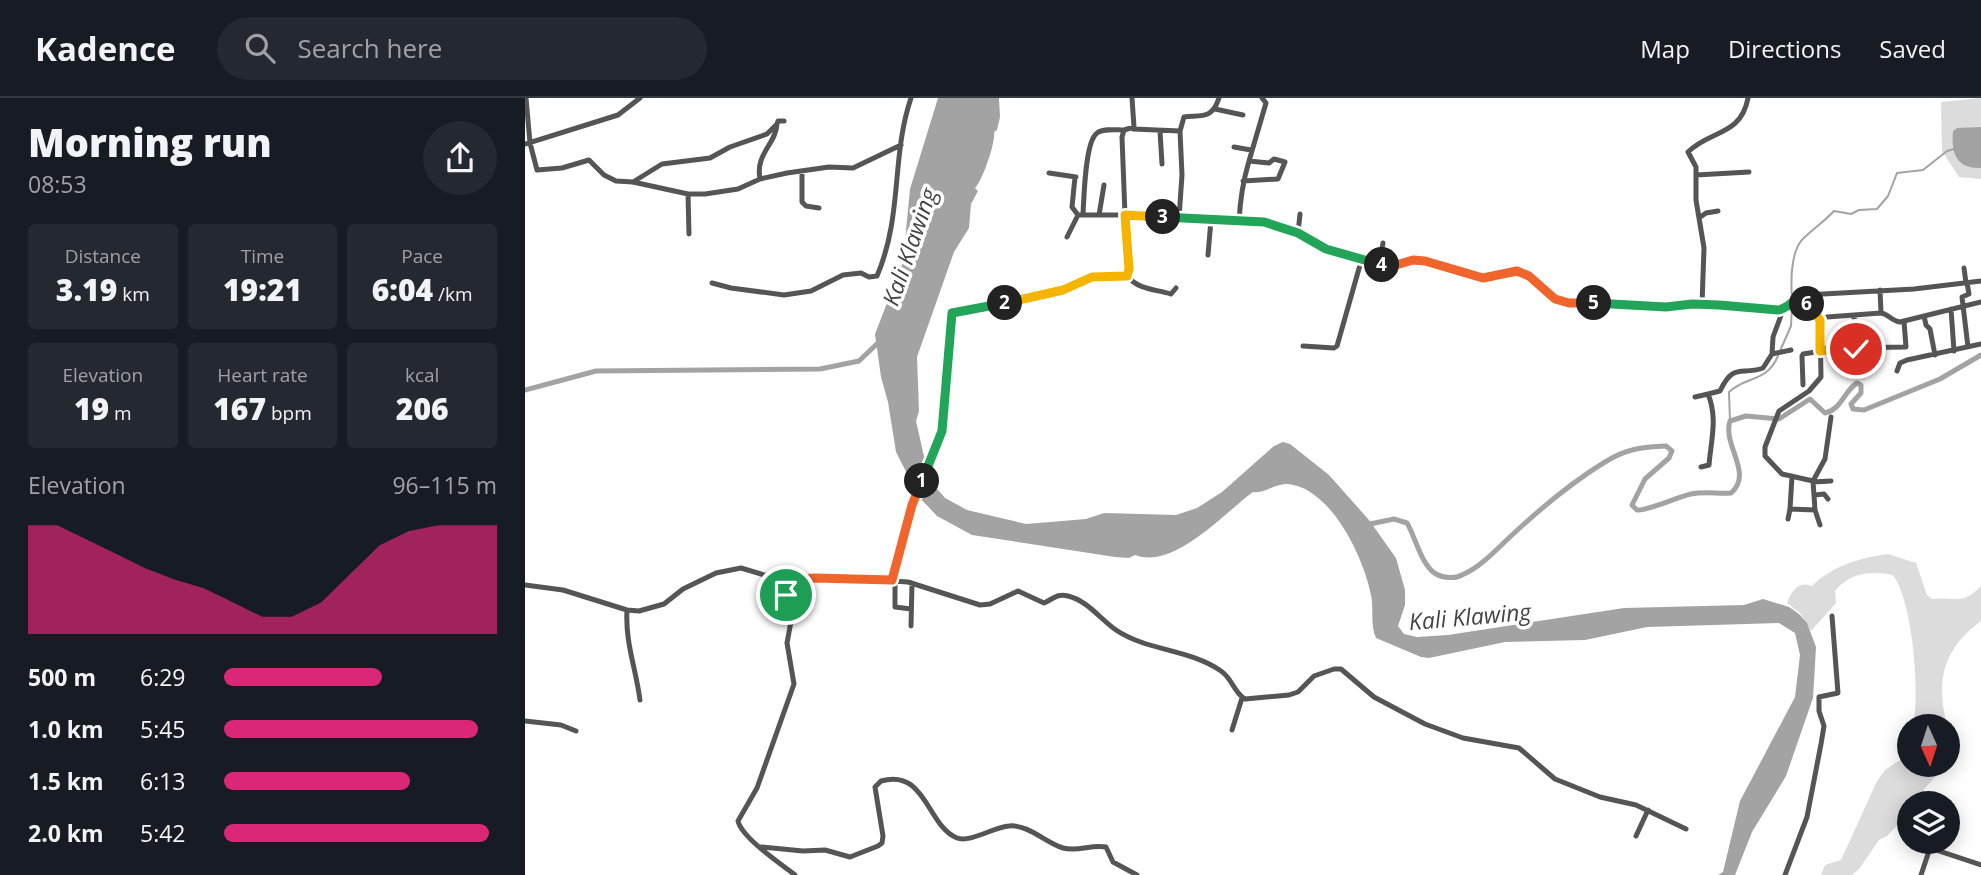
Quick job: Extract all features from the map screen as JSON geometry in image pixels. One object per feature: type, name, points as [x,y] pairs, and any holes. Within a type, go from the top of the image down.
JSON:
[{"type":"street","points":[[526,98],[527,143],[537,170],[562,168],[589,160],[606,177],[688,194],[738,189],[760,179],[829,167],[853,168],[901,145]]},
{"type":"street","points":[[527,143],[618,115],[628,110],[640,98]]},
{"type":"street","points":[[712,283],[784,295],[811,290],[843,275],[861,273],[869,277],[877,276],[892,232],[901,145],[911,98]]},
{"type":"street","points":[[1132,98],[1133,129]]},
{"type":"street","points":[[1215,109],[1219,98]]},
{"type":"street","points":[[1239,222],[1243,181],[1266,103],[1262,98]]},
{"type":"street","points":[[1702,305],[1705,255],[1695,161],[1688,154],[1689,150],[1729,129],[1739,120],[1746,109],[1748,98]]},
{"type":"street","points":[[1178,218],[1182,176],[1180,131],[1184,117],[1204,115],[1215,109],[1243,115]]},
{"type":"street","points":[[633,182],[646,176],[661,163],[710,158],[730,147],[767,134],[778,121],[784,121]]},
{"type":"street","points":[[760,179],[761,160],[777,131],[777,124]]},
{"type":"street","points":[[1067,237],[1080,215],[1090,146],[1094,136],[1100,131],[1133,129],[1180,131]]},
{"type":"street","points":[[1124,130],[1122,136],[1129,269],[1127,276]]},
{"type":"street","points":[[1160,131],[1162,164]]},
{"type":"street","points":[[1234,147],[1251,150]]},
{"type":"street","points":[[1243,181],[1277,179],[1285,163],[1274,159],[1269,163],[1249,161]]},
{"type":"street","points":[[802,172],[802,202],[806,206],[819,208]]},
{"type":"street","points":[[1696,175],[1749,172]]},
{"type":"street","points":[[1049,173],[1086,178]]},
{"type":"street","points":[[1075,177],[1072,210],[1080,215],[1264,222],[1298,233],[1326,249],[1378,264],[1425,261],[1483,278],[1517,271],[1529,276],[1555,299],[1569,303],[1666,307],[1702,305],[1783,310]]},
{"type":"street","points":[[1099,215],[1104,185]]},
{"type":"street","points":[[688,194],[689,234]]},
{"type":"street","points":[[1699,218],[1706,213],[1718,211]]},
{"type":"street","points":[[1298,233],[1300,214]]},
{"type":"street","points":[[1208,255],[1211,220]]},
{"type":"street","points":[[1383,243],[1378,271],[1388,273]]},
{"type":"street","points":[[1303,346],[1337,346],[1362,258]]},
{"type":"street","points":[[1964,268],[1969,293],[1962,297],[1968,347]]},
{"type":"street","points":[[911,609],[895,607],[894,580],[916,493],[942,431],[953,311],[1063,290],[1092,277],[1127,276],[1146,289],[1171,294],[1176,288]]},
{"type":"street","points":[[1695,397],[1720,391],[1729,376],[1746,369],[1763,368],[1772,354],[1773,337],[1783,310],[1792,300],[1805,295],[1981,281]]},
{"type":"street","points":[[1880,290],[1881,313]]},
{"type":"street","points":[[1805,295],[1807,305],[1820,320],[1820,379],[1797,400],[1779,411],[1765,447],[1765,456],[1780,473],[1813,481],[1831,481]]},
{"type":"street","points":[[1820,320],[1881,313],[1893,321],[1904,321],[1981,303]]},
{"type":"street","points":[[1951,309],[1954,351]]},
{"type":"street","points":[[1854,315],[1856,349]]},
{"type":"street","points":[[1924,316],[1930,329],[1935,355]]},
{"type":"street","points":[[1904,321],[1907,360]]},
{"type":"street","points":[[1952,335],[1966,332]]},
{"type":"street","points":[[1898,371],[1900,363],[1907,360],[1981,344]]},
{"type":"street","points":[[1803,385],[1802,355],[1842,348],[1906,347]]},
{"type":"street","points":[[1772,354],[1791,350]]},
{"type":"street","points":[[1701,467],[1709,465],[1715,424],[1708,394]]},
{"type":"street","points":[[1820,525],[1815,510],[1813,481],[1825,460],[1832,417]]},
{"type":"street","points":[[1788,519],[1792,476]]},
{"type":"street","points":[[1815,495],[1824,494],[1828,499]]},
{"type":"street","points":[[1790,509],[1815,510]]},
{"type":"street","points":[[525,585],[563,590],[627,611],[639,611],[664,604],[683,589],[706,577],[734,568],[749,569],[784,580],[894,580],[912,583],[980,605],[989,604],[1016,591],[1022,591],[1044,603],[1059,594],[1073,597],[1123,634],[1219,669],[1230,678],[1242,698],[1251,700],[1289,695],[1298,692],[1314,676],[1341,669],[1374,697],[1425,724],[1463,738],[1515,747],[1526,753],[1550,777],[1559,782],[1600,797],[1636,805],[1686,828]]},
{"type":"street","points":[[784,580],[792,617],[787,643],[794,684],[757,788],[738,821],[743,831],[795,875]]},
{"type":"street","points":[[911,626],[912,583]]},
{"type":"street","points":[[627,611],[630,658],[640,700]]},
{"type":"street","points":[[1785,875],[1808,813],[1824,726],[1819,711],[1819,697],[1835,695],[1838,692],[1832,616]]},
{"type":"street","points":[[1232,730],[1242,698]]},
{"type":"street","points":[[525,720],[561,724],[576,731]]},
{"type":"street","points":[[761,847],[827,850],[850,857],[878,846],[882,843],[883,836],[875,787],[881,781],[893,779],[919,790],[945,830],[958,838],[969,838],[1001,827],[1015,826],[1063,848],[1106,847],[1113,862],[1136,875]]},
{"type":"street","points":[[1636,836],[1647,810]]},
{"type":"street","points":[[1921,875],[1930,848],[1981,866]]},
{"type":"shaded area","points":[[1981,98],[1981,179],[1959,177],[1942,151],[1941,102]]},
{"type":"shaded area","points":[[1888,554],[1916,563],[1927,595],[1932,599],[1963,598],[1981,586],[1981,621],[1958,643],[1945,667],[1942,695],[1945,714],[1915,714],[1915,671],[1910,626],[1906,605],[1893,575],[1869,573],[1848,580],[1835,591],[1836,603],[1811,631],[1800,613],[1787,603],[1799,586],[1812,586],[1828,573],[1868,558]]},
{"type":"shaded area","points":[[1897,762],[1897,777],[1935,777],[1923,791],[1897,791],[1897,826],[1879,840],[1859,869],[1852,875],[1821,875],[1825,865],[1841,860],[1877,781],[1885,770]]},
{"type":"water","name":"Kali Klawing","points":[[938,98],[999,98],[1000,117],[988,162],[975,188],[978,191],[971,204],[969,228],[954,252],[917,357],[919,411],[916,421],[928,474],[945,498],[967,510],[1026,524],[1086,519],[1104,513],[1176,515],[1197,508],[1222,492],[1274,446],[1283,442],[1290,444],[1329,475],[1369,520],[1396,558],[1405,590],[1405,605],[1398,626],[1404,634],[1417,637],[1448,635],[1624,608],[1744,605],[1763,599],[1789,607],[1807,623],[1816,647],[1813,698],[1786,776],[1752,832],[1735,875],[1718,875],[1723,872],[1740,801],[1795,697],[1800,655],[1795,633],[1779,623],[1647,627],[1585,640],[1505,642],[1429,658],[1421,657],[1376,638],[1371,595],[1353,545],[1331,511],[1304,488],[1283,484],[1253,492],[1198,537],[1166,554],[1150,557],[1115,557],[972,535],[937,516],[919,497],[896,452],[875,334],[903,262],[910,189]]},
{"type":"water","points":[[1981,127],[1981,168],[1966,166],[1954,153],[1953,131],[1957,128]]},
{"type":"waterway","points":[[1792,301],[1793,262],[1797,247],[1805,237],[1834,211],[1851,214],[1859,210],[1877,209],[1888,196],[1897,173],[1923,170],[1947,151],[1954,149]]},
{"type":"waterway","points":[[1780,351],[1791,326],[1792,306]]},
{"type":"waterway","points":[[525,390],[596,371],[820,369],[859,361],[881,340]]},
{"type":"waterway","points":[[1365,525],[1394,519],[1407,523],[1431,570],[1442,576],[1459,576],[1482,563],[1568,487],[1620,454],[1657,446],[1666,446],[1672,451],[1669,458],[1645,479],[1632,505],[1637,510],[1691,494],[1731,493],[1737,485],[1739,468],[1730,440],[1730,421],[1746,416],[1779,419],[1810,399],[1825,413],[1835,408],[1857,383],[1861,385],[1861,393],[1851,404],[1853,409],[1864,410],[1940,379],[1981,355]]},
{"type":"waterway","points":[[1730,421],[1729,392],[1768,371],[1778,356]]},
{"type":"route","points":[[786,595],[784,580],[892,580],[912,505],[942,431],[953,311],[1063,290],[1092,277],[1127,276],[1129,269],[1125,215],[1264,222],[1304,235],[1326,249],[1378,264],[1396,265],[1413,260],[1425,261],[1483,278],[1517,271],[1529,276],[1555,299],[1569,303],[1666,307],[1692,304],[1783,310],[1792,300],[1805,295],[1807,305],[1820,320],[1820,351],[1856,349]]}]
